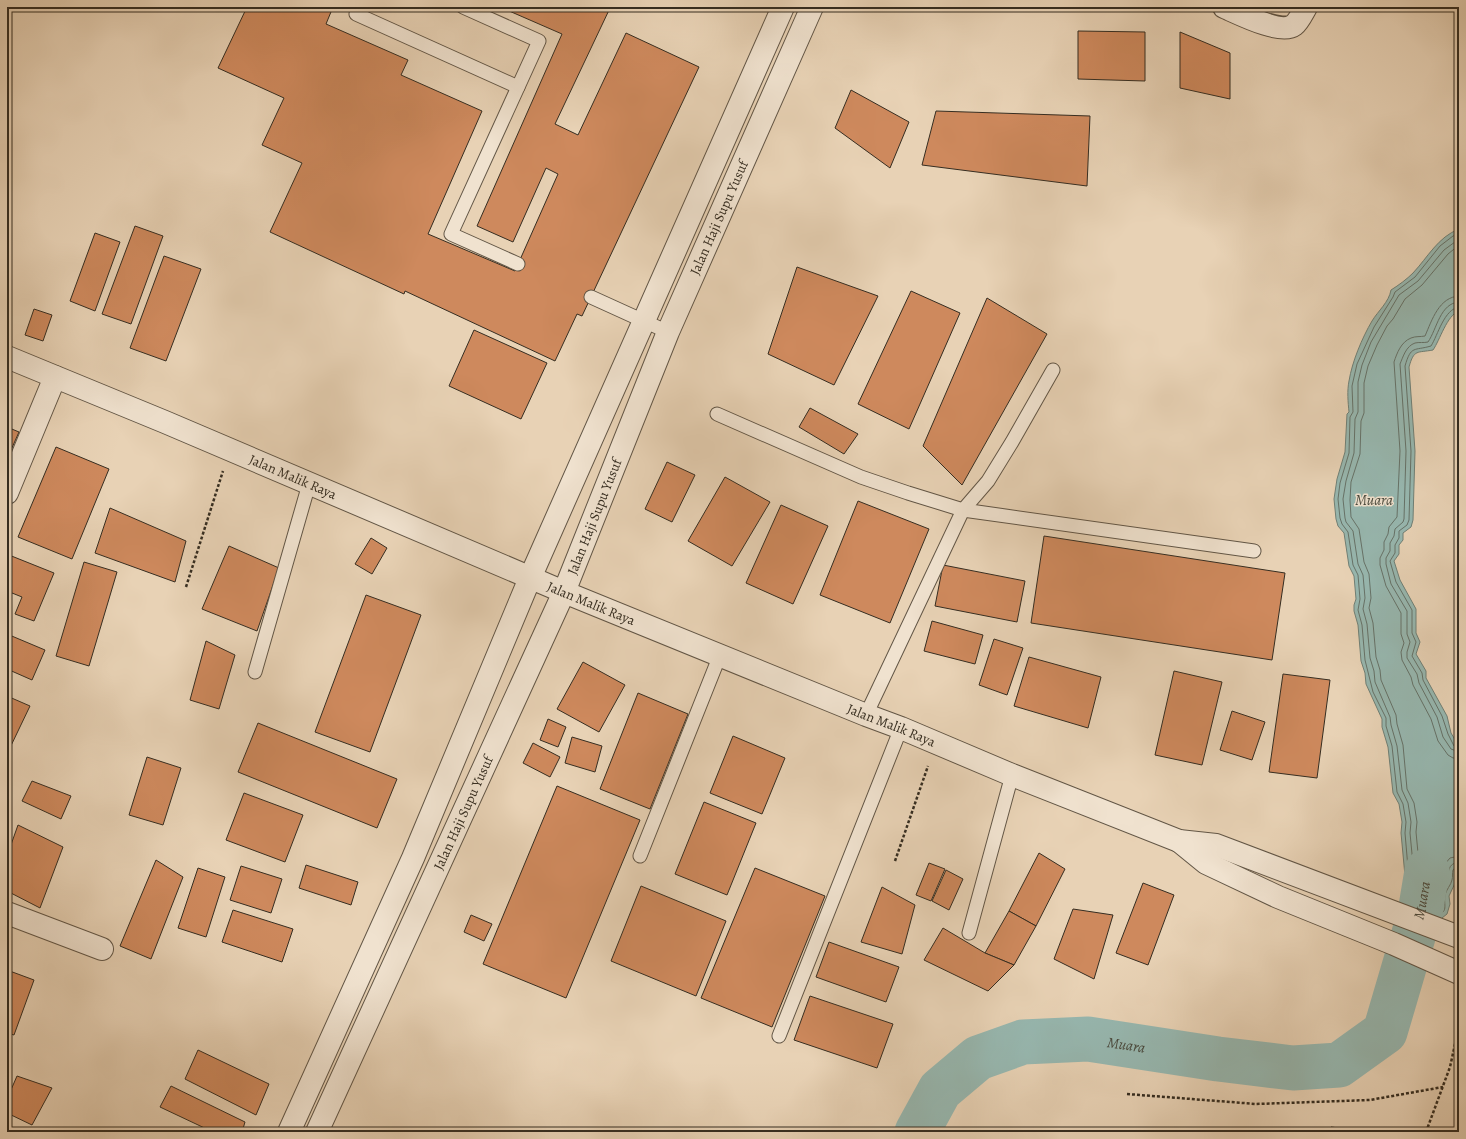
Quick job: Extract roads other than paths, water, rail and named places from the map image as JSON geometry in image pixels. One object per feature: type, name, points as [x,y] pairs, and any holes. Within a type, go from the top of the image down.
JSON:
[{"type":"street","name":"Jalan Haji Supu Yusuf","points":[[289,1132],[413,858],[530,578],[783,7]]},
{"type":"street","name":"Jalan Haji Supu Yusuf","points":[[317,1132],[564,592],[668,332],[812,7]]},
{"type":"street","points":[[1224,7],[1274,26],[1288,28],[1296,24],[1306,7]]},
{"type":"street","name":"Jalan Malik Raya","points":[[7,357],[530,578],[901,728],[1012,775],[1179,841]]},
{"type":"street","points":[[7,493],[55,377]]},
{"type":"street","points":[[1179,841],[1216,845],[1459,937]]},
{"type":"street","points":[[1179,841],[1206,863],[1278,897],[1394,944],[1456,972]]},
{"type":"street","points":[[7,913],[102,949]]},
{"type":"lane","points":[[359,7],[356,14],[518,87]]},
{"type":"lane","points":[[463,7],[539,41],[451,234],[518,264]]},
{"type":"lane","points":[[591,297],[668,332]]},
{"type":"lane","points":[[866,715],[963,510],[988,481],[1053,370]]},
{"type":"lane","points":[[717,414],[861,477],[963,510],[1254,551]]},
{"type":"lane","points":[[255,672],[309,484]]},
{"type":"lane","points":[[640,856],[720,655]]},
{"type":"lane","points":[[779,1036],[901,728]]},
{"type":"lane","points":[[969,934],[1012,775]]},
{"type":"water","name":"Muara","points":[[1459,229],[1459,311],[1455,313],[1447,322],[1433,350],[1417,353],[1413,357],[1409,367],[1415,451],[1413,520],[1411,527],[1403,533],[1403,540],[1399,545],[1399,554],[1394,561],[1400,580],[1416,609],[1416,633],[1420,642],[1416,654],[1426,671],[1426,678],[1447,716],[1451,733],[1457,743],[1459,751],[1459,864],[1456,881],[1449,896],[1450,904],[1447,914],[1442,918],[1435,919],[1406,905],[1401,833],[1402,822],[1399,804],[1393,793],[1388,747],[1382,727],[1382,719],[1366,684],[1365,673],[1361,661],[1358,625],[1354,611],[1356,599],[1354,576],[1349,566],[1344,533],[1338,526],[1336,519],[1334,499],[1337,479],[1345,452],[1347,414],[1349,412],[1348,393],[1350,374],[1358,350],[1372,321],[1388,298],[1391,290],[1413,273],[1439,242]]},
{"type":"waterway","name":"Muara","points":[[917,1132],[940,1090],[978,1058],[1023,1042],[1088,1039],[1218,1059],[1293,1068],[1339,1065],[1385,1032],[1420,913],[1427,871]]}]
